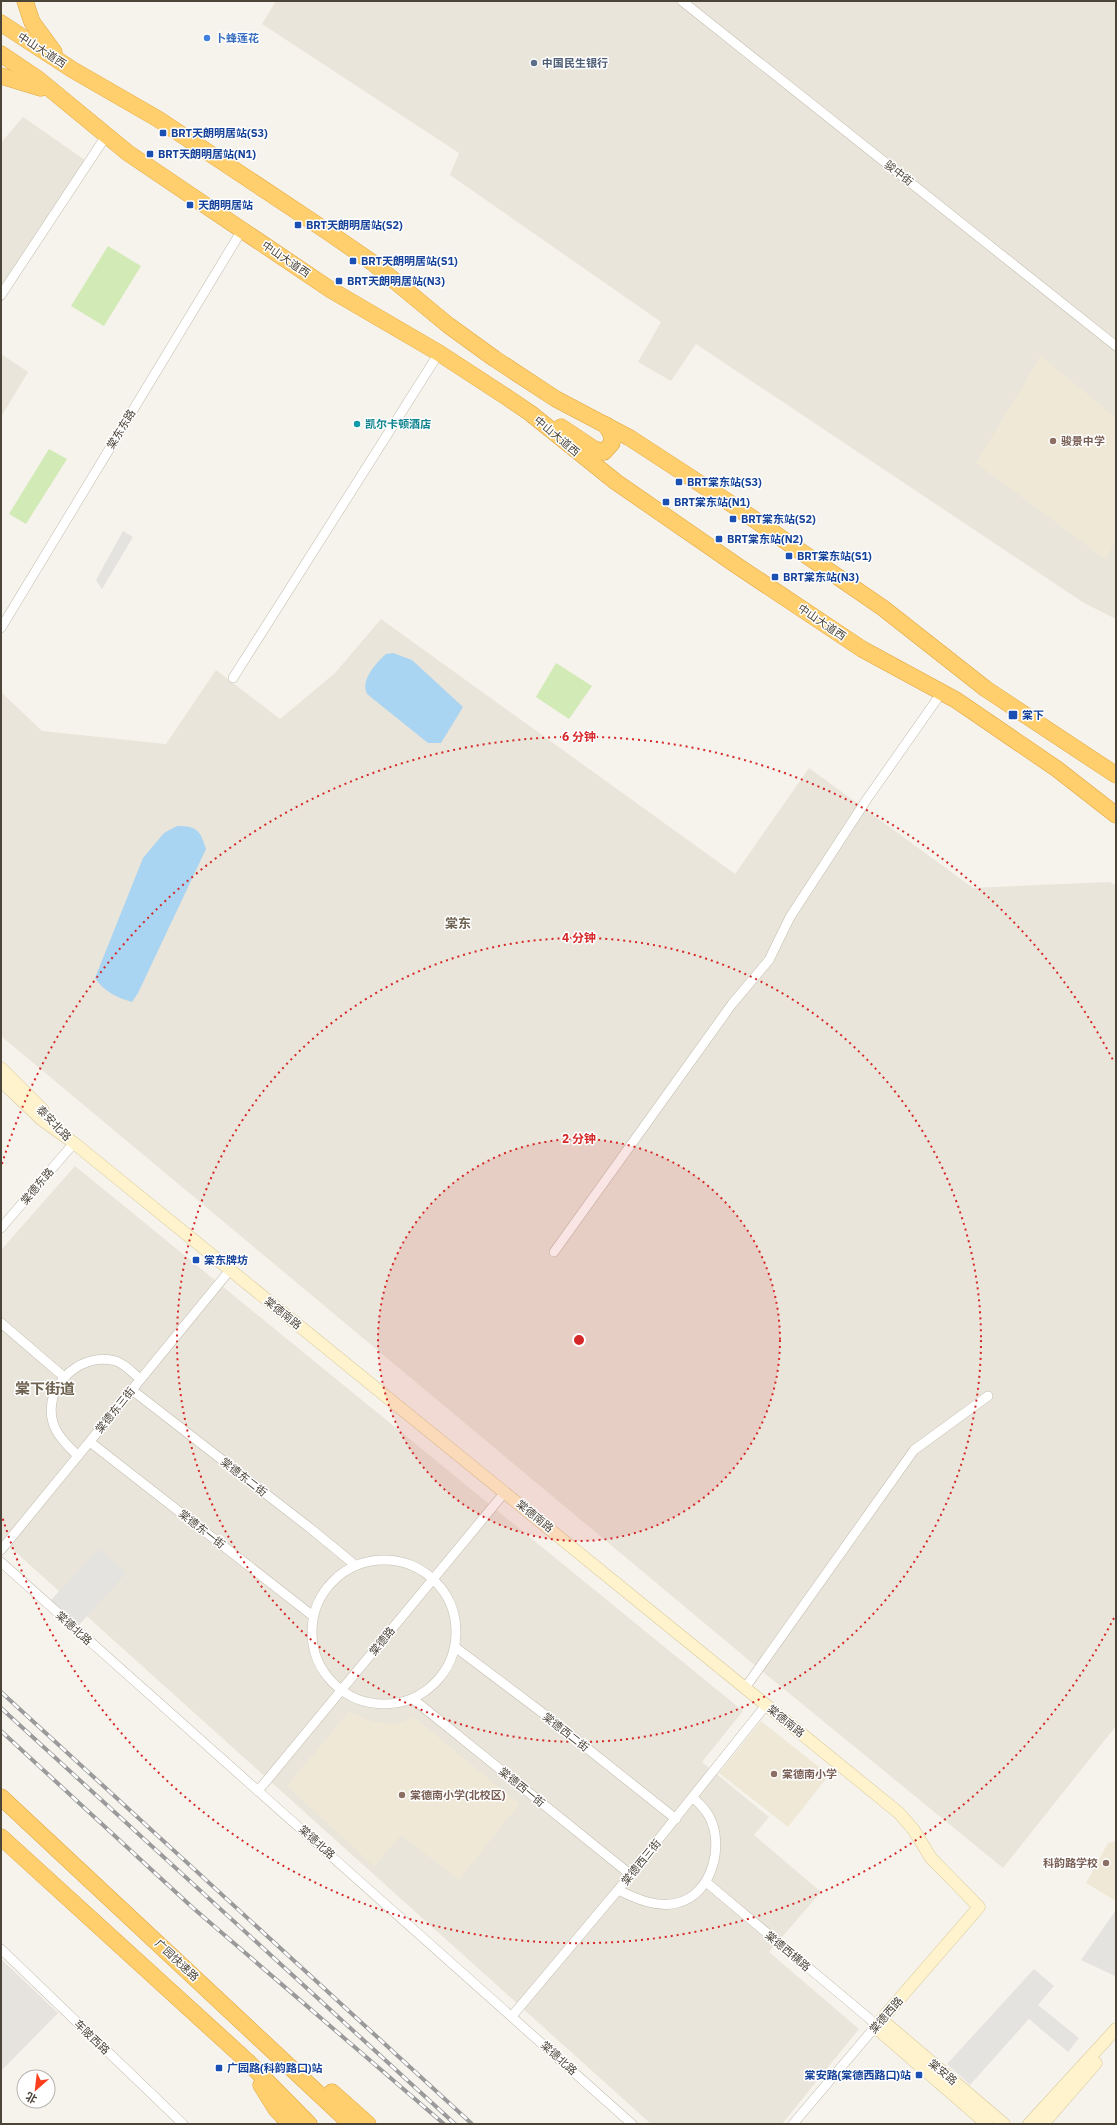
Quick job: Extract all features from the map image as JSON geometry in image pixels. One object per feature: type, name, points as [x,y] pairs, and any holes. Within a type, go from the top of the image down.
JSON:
[{"type":"highway","points":[[24,1],[26,10],[37,32],[73,70]]},
{"type":"highway","name":"中山大道西","points":[[1,23],[73,70],[158,119],[334,236],[373,263],[471,342],[545,392],[641,445],[878,604],[986,690],[1116,775]]},
{"type":"highway","points":[[2,54],[1,47],[3,42],[18,34]]},
{"type":"highway","name":"中山大道西","points":[[2,54],[38,79],[106,136],[242,230],[350,302],[439,353],[530,413],[616,482],[739,567],[862,648],[942,692],[1057,769],[1116,815]]},
{"type":"highway","points":[[1,76],[30,83],[66,102]]},
{"type":"highway","points":[[530,413],[562,428],[600,452],[607,450],[612,443],[611,434],[606,425]]},
{"type":"highway","name":"广园快速路","points":[[1,1797],[351,2124]]},
{"type":"highway","points":[[1,1838],[247,2061],[309,2124]]},
{"type":"highway","points":[[272,2049],[314,2077],[368,2124]]},
{"type":"highway","points":[[247,2061],[276,2109],[290,2124]]},
{"type":"street","name":"骏中街","points":[[682,1],[1116,346]]},
{"type":"street","points":[[1,295],[106,136]]},
{"type":"street","name":"棠东东路","points":[[1,628],[242,230]]},
{"type":"street","points":[[233,678],[439,353]]},
{"type":"street","points":[[554,1252],[732,1004],[769,960],[790,917],[867,799],[942,692]]},
{"type":"street","name":"泰安北路","points":[[1,1068],[74,1143]]},
{"type":"street","name":"泰安北路","points":[[1,1081],[42,1120],[74,1143]]},
{"type":"street","name":"棠德东路","points":[[1,1228],[74,1143]]},
{"type":"street","name":"棠德南路","points":[[74,1143],[899,1813],[912,1829],[931,1858],[979,1907]]},
{"type":"street","name":"棠德东三街","points":[[1,1550],[230,1270]]},
{"type":"street","points":[[1,1323],[63,1376]]},
{"type":"street","points":[[78,1456],[56,1429],[52,1411],[56,1388],[63,1376],[78,1365],[100,1360],[116,1361],[140,1379]]},
{"type":"street","name":"棠德东二街","points":[[132,1390],[310,1528],[355,1566]]},
{"type":"street","points":[[745,1688],[914,1450],[988,1396]]},
{"type":"street","name":"棠德东一街","points":[[90,1442],[313,1616]]},
{"type":"street","name":"棠德路","points":[[258,1791],[505,1492]]},
{"type":"street","points":[[391,1560],[414,1566],[433,1579],[442,1589],[453,1611],[456,1623],[455,1647],[452,1658],[441,1678],[413,1699],[395,1703],[377,1704],[353,1697],[341,1690],[325,1674],[314,1652],[312,1640],[313,1616],[319,1600],[328,1586],[341,1574],[355,1566],[367,1562],[391,1560]]},
{"type":"street","name":"棠德北路","points":[[1,1562],[632,2124]]},
{"type":"street","name":"棠德西二街","points":[[455,1647],[550,1719],[676,1819]]},
{"type":"street","name":"棠德西一街","points":[[413,1699],[631,1875]]},
{"type":"street","name":"棠德西三街","points":[[512,2016],[631,1875],[766,1705]]},
{"type":"street","points":[[618,1890],[646,1903],[668,1904],[688,1899],[700,1890],[710,1873],[715,1854],[714,1830],[710,1817],[702,1805],[693,1798]]},
{"type":"street","name":"棠德西横路","points":[[706,1882],[876,2023]]},
{"type":"street","name":"棠德西路","points":[[793,2124],[876,2023],[979,1907]]},
{"type":"street","name":"车陂西路","points":[[1,1949],[183,2124]]},
{"type":"street","name":"棠安路","points":[[876,2023],[986,2124]]},
{"type":"street","name":"棠安路","points":[[876,2023],[1004,2124]]},
{"type":"street","points":[[1029,2124],[1116,2029]]},
{"type":"street","points":[[1043,2124],[1116,2039]]},
{"type":"shaded area","points":[[276,1],[1116,1],[1116,619],[1084,603],[696,344],[671,381],[638,362],[661,322],[450,175],[459,153],[262,24]]},
{"type":"shaded area","points":[[23,117],[92,165],[1,304],[1,143]]},
{"type":"shaded area","points":[[1,354],[28,372],[1,417]]},
{"type":"shaded area","name":"骏景中学","points":[[1041,356],[1116,418],[1116,541],[1105,559],[976,463]]},
{"type":"shaded area","points":[[123,531],[133,537],[102,589],[96,580]]},
{"type":"shaded area","points":[[381,619],[735,874],[809,768],[973,888],[1110,882],[1116,886],[1116,1726],[1003,1868],[763,1672],[1,1036],[1,692],[42,731],[166,744],[216,670],[280,719],[335,673]]},
{"type":"shaded area","points":[[75,1166],[743,1711],[702,1762],[769,1817],[754,1835],[821,1892],[769,1952],[859,2029],[782,2124],[651,2124],[1,1539],[1,1250]]},
{"type":"shaded area","points":[[99,1549],[126,1573],[79,1625],[51,1600]]},
{"type":"shaded area","name":"棠德南小学(北校区)","points":[[349,1712],[374,1722],[394,1724],[415,1718],[519,1804],[459,1880],[401,1835],[374,1866],[287,1786]]},
{"type":"shaded area","name":"棠德南小学","points":[[761,1721],[829,1775],[788,1827],[719,1773]]},
{"type":"shaded area","name":"科韵路学校","points":[[1116,1841],[1116,1901],[1086,1883],[1108,1843]]},
{"type":"shaded area","points":[[1116,1910],[1116,1974],[1115,1976],[1081,1960]]},
{"type":"shaded area","points":[[1,1959],[58,2013],[1,2071]]},
{"type":"shaded area","points":[[1034,1969],[1054,1986],[1038,2005],[1079,2038],[1068,2052],[1029,2019],[970,2085],[947,2064]]},
{"type":"green space","points":[[108,246],[141,266],[104,326],[71,306]]},
{"type":"green space","points":[[49,449],[67,459],[26,524],[9,514]]},
{"type":"green space","points":[[556,663],[592,686],[569,719],[536,697]]},
{"type":"water","points":[[393,653],[412,660],[463,707],[441,743],[428,743],[367,694],[365,689],[370,672],[386,654]]},
{"type":"water","points":[[177,826],[190,827],[197,831],[202,838],[206,849],[138,993],[132,1002],[111,993],[102,987],[95,978],[143,858],[164,833]]},
{"type":"railway","points":[[1,1692],[472,2124]]},
{"type":"railway","points":[[1,1708],[455,2124]]},
{"type":"railway","points":[[1,1731],[193,1908],[444,2124]]},
{"type":"place","name":"卜蜂莲花","points":[[207,38]]},
{"type":"place","name":"中国民生银行","points":[[534,63]]},
{"type":"place","name":"BRT天朗明居站(S3)","points":[[163,133]]},
{"type":"place","name":"BRT天朗明居站(N1)","points":[[150,154]]},
{"type":"place","name":"天朗明居站","points":[[190,205]]},
{"type":"place","name":"BRT天朗明居站(S2)","points":[[298,225]]},
{"type":"place","name":"BRT天朗明居站(S1)","points":[[353,261]]},
{"type":"place","name":"BRT天朗明居站(N3)","points":[[339,281]]},
{"type":"place","name":"凯尔卡顿酒店","points":[[357,424]]},
{"type":"place","name":"骏景中学","points":[[1053,441]]},
{"type":"place","name":"BRT棠东站(S3)","points":[[679,482]]},
{"type":"place","name":"BRT棠东站(N1)","points":[[666,502]]},
{"type":"place","name":"BRT棠东站(S2)","points":[[733,519]]},
{"type":"place","name":"BRT棠东站(N2)","points":[[719,539]]},
{"type":"place","name":"BRT棠东站(S1)","points":[[789,556]]},
{"type":"place","name":"BRT棠东站(N3)","points":[[775,577]]},
{"type":"place","name":"棠下","points":[[1013,715]]},
{"type":"place","name":"棠东牌坊","points":[[196,1260]]},
{"type":"place","name":"棠德南小学","points":[[774,1774]]},
{"type":"place","name":"棠德南小学(北校区)","points":[[402,1795]]},
{"type":"place","name":"科韵路学校","points":[[1106,1863]]},
{"type":"place","name":"广园路(科韵路口)站","points":[[219,2068]]},
{"type":"place","name":"棠安路(棠德西路口)站","points":[[919,2075]]},
{"type":"district","name":"棠东","points":[[458,923]]},
{"type":"district","name":"棠下街道","points":[[45,1388]]}]
